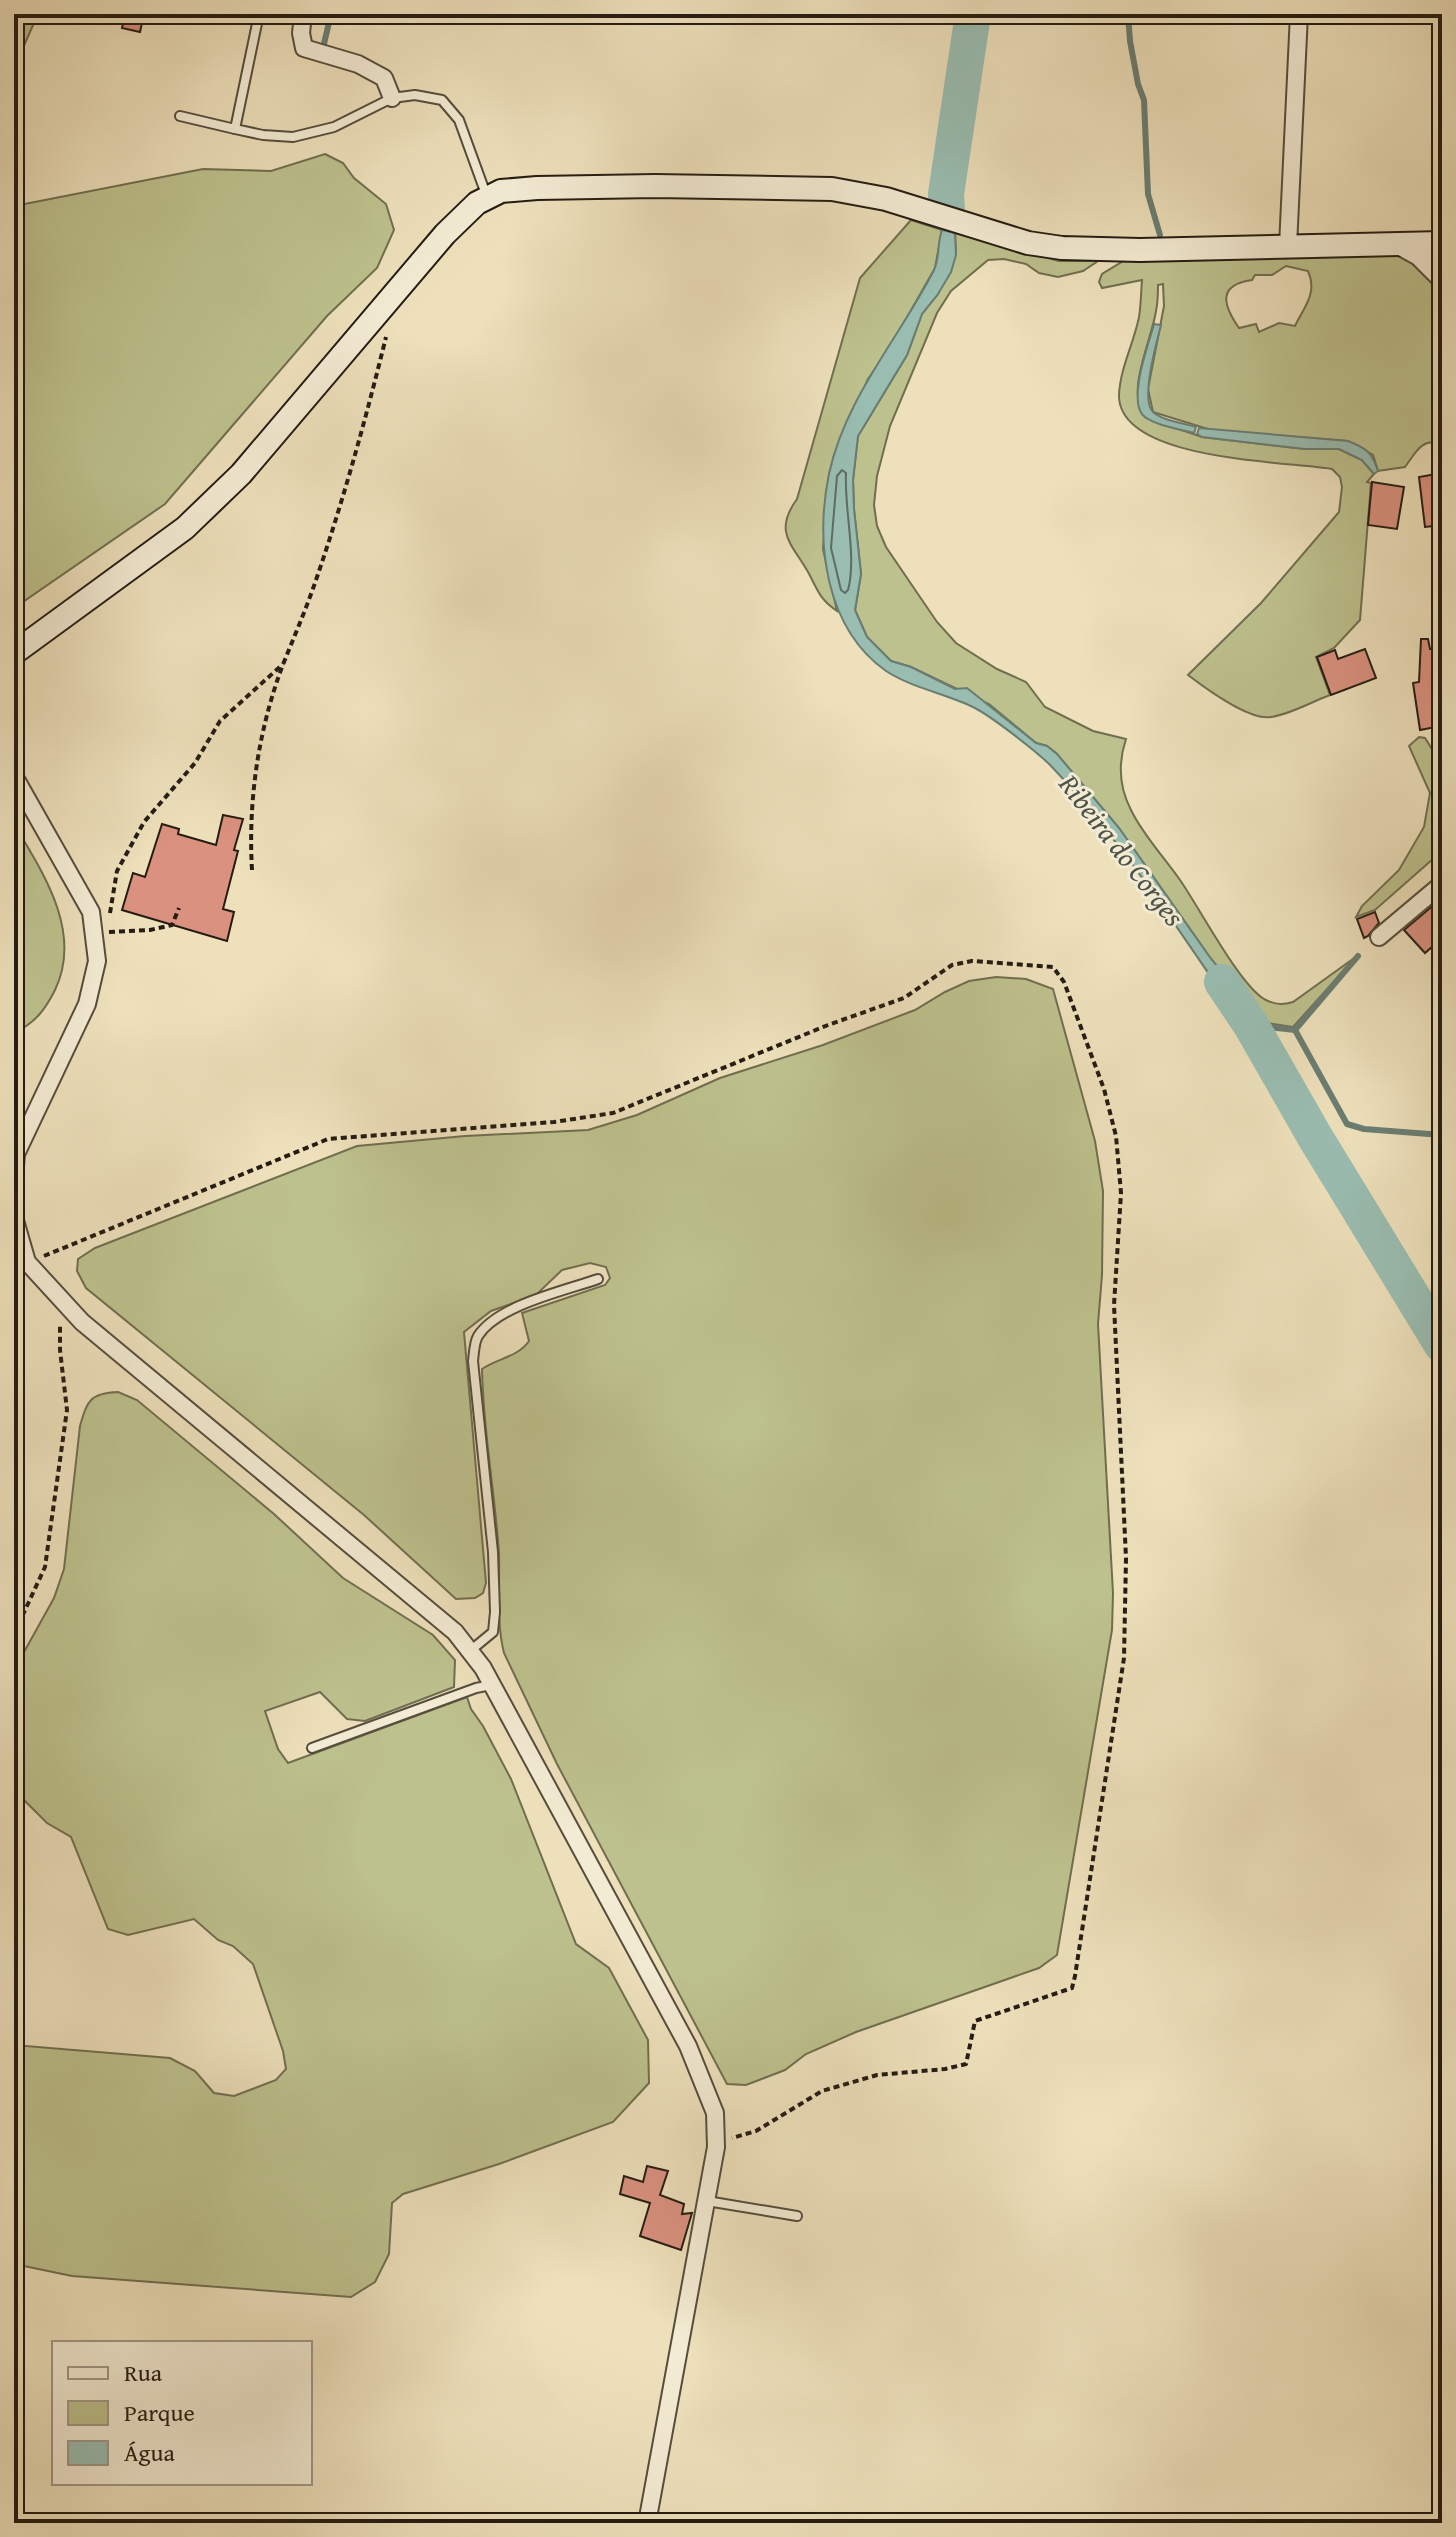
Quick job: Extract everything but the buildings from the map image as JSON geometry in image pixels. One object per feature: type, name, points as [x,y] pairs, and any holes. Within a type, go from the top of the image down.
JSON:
[{"type":"main road","points":[[14,653],[185,528],[241,474],[445,234],[477,203],[501,191],[655,186],[832,189],[886,199],[1028,243],[1051,246],[1140,250],[1442,243]]},
{"type":"street","points":[[303,14],[301,33],[304,48],[358,64],[384,78],[392,98]]},
{"type":"street","points":[[1288,246],[1299,14]]},
{"type":"street","points":[[1399,244],[1419,255],[1442,278]]},
{"type":"street","points":[[14,776],[91,912],[97,961],[87,1004],[16,1154],[14,1179]]},
{"type":"street","points":[[1379,937],[1442,884]]},
{"type":"street","points":[[14,1217],[27,1262],[82,1322],[455,1632],[492,1685],[688,2046],[715,2113],[716,2143],[647,2523]]},
{"type":"lane","points":[[235,129],[259,14]]},
{"type":"lane","points":[[180,116],[263,135],[293,137],[334,127],[392,98],[415,95],[442,100],[459,120],[487,198]]},
{"type":"lane","points":[[470,1651],[493,1632],[495,1612],[493,1552],[473,1361],[476,1339],[489,1322],[519,1306],[598,1279]]},
{"type":"lane","points":[[312,1748],[476,1688],[492,1685]]},
{"type":"lane","points":[[706,2200],[797,2216]]},
{"type":"path","points":[[252,870],[249,826],[258,756],[284,662],[322,564],[355,457],[387,333]]},
{"type":"path","points":[[113,931],[110,915],[117,871],[144,822],[195,763],[220,721],[284,662]]},
{"type":"path","points":[[94,933],[150,930],[172,925],[179,908]]},
{"type":"path","points":[[27,1262],[328,1139],[554,1122],[613,1113],[828,1025],[904,998],[952,965],[972,961],[1053,967],[1064,982],[1089,1045],[1116,1136],[1121,1193],[1114,1305],[1126,1558],[1124,1658],[1072,1988],[975,2021],[966,2064],[877,2075],[822,2091],[756,2131],[716,2143]]},
{"type":"path","points":[[14,1634],[45,1567],[67,1410],[60,1350],[60,1298]]},
{"type":"green space","points":[[14,14],[38,14],[14,68]]},
{"type":"green space","points":[[325,154],[343,163],[354,178],[386,204],[394,230],[377,268],[327,316],[165,504],[14,608],[14,206],[203,169],[271,171]]},
{"type":"green space","points":[[911,220],[942,230],[935,268],[889,349],[868,379],[838,445],[829,474],[823,549],[837,611],[823,598],[791,545],[786,520],[797,499],[860,278]]},
{"type":"green space","points":[[955,233],[1059,261],[1098,261],[1083,271],[1058,277],[1039,273],[1026,264],[1004,259],[988,260],[951,291],[937,313],[890,426],[877,476],[874,505],[877,526],[886,547],[937,622],[956,643],[997,669],[1026,682],[1045,707],[1093,731],[1126,739],[1121,775],[1131,810],[1180,880],[1231,962],[1254,991],[1272,1002],[1293,1002],[1357,956],[1293,1027],[1261,1022],[1209,956],[1119,828],[1057,754],[1047,746],[1036,743],[989,704],[911,667],[891,661],[867,637],[855,610],[861,574],[853,480],[858,436],[907,355],[922,314],[938,294],[956,254]]},
{"type":"green space","points":[[1395,253],[1409,258],[1442,292],[1442,444],[1424,444],[1405,467],[1378,471],[1373,455],[1348,441],[1211,430],[1153,412],[1148,389],[1164,306],[1163,284],[1158,285],[1154,323],[1138,381],[1140,407],[1146,418],[1202,437],[1305,449],[1339,449],[1362,460],[1374,474],[1367,482],[1371,483],[1360,620],[1334,648],[1316,657],[1330,695],[1293,711],[1271,717],[1252,714],[1188,675],[1261,603],[1339,512],[1340,477],[1332,469],[1208,454],[1174,445],[1145,433],[1126,417],[1119,395],[1120,385],[1139,317],[1142,280],[1102,288],[1099,282],[1102,274],[1125,260]],"holes":[[[1286,266],[1308,271],[1311,293],[1295,326],[1279,323],[1259,332],[1256,324],[1239,328],[1227,304],[1226,297],[1233,286],[1252,280],[1255,275],[1272,275]]]},
{"type":"green space","points":[[1419,737],[1425,738],[1442,765],[1442,851],[1375,910],[1356,917],[1362,906],[1399,870],[1424,827],[1430,793],[1409,746]]},
{"type":"green space","points":[[14,824],[37,862],[56,904],[64,946],[62,968],[51,997],[34,1020],[14,1033]]},
{"type":"green space","points":[[996,977],[1026,979],[1053,989],[1095,1141],[1103,1191],[1098,1324],[1113,1593],[1112,1630],[1057,1955],[1039,1968],[856,2032],[806,2054],[785,2070],[746,2085],[727,2084],[557,1764],[504,1653],[502,1641],[499,1554],[482,1369],[519,1351],[529,1341],[522,1313],[605,1285],[610,1278],[606,1267],[590,1263],[562,1270],[536,1295],[491,1311],[464,1332],[486,1583],[483,1593],[475,1598],[456,1599],[364,1515],[86,1288],[77,1271],[78,1259],[95,1248],[357,1146],[465,1136],[588,1130],[637,1115],[720,1078],[823,1045],[915,1010],[969,981]]},
{"type":"green space","points":[[118,1392],[137,1400],[274,1514],[343,1578],[433,1635],[455,1660],[454,1687],[365,1721],[347,1719],[320,1692],[265,1711],[278,1749],[288,1763],[467,1697],[511,1779],[576,1944],[609,1968],[648,2040],[649,2083],[613,2122],[499,2164],[403,2194],[392,2203],[389,2254],[375,2282],[351,2297],[72,2276],[14,2264],[14,2045],[170,2058],[195,2071],[214,2093],[234,2096],[276,2080],[286,2069],[283,2051],[253,1964],[194,1919],[128,1935],[108,1929],[71,1837],[47,1823],[14,1786],[14,1670],[54,1598],[64,1569],[80,1426],[85,1410],[91,1400],[101,1394]]},
{"type":"water","points":[[942,230],[955,233],[956,255],[951,272],[922,314],[907,355],[858,436],[853,480],[861,574],[855,610],[867,637],[891,661],[911,667],[955,689],[967,688],[1036,743],[1047,746],[1057,754],[1119,828],[1209,956],[1261,1022],[1243,1023],[1128,859],[1052,767],[975,708],[886,671],[865,653],[849,632],[837,608],[829,582],[823,527],[829,474],[847,419],[934,270]]},
{"type":"water","points":[[1154,324],[1161,325],[1151,370],[1149,405],[1162,418],[1196,427],[1194,433],[1156,423],[1140,410],[1140,372]]},
{"type":"water","points":[[1199,428],[1348,441],[1368,452],[1378,471],[1374,474],[1362,460],[1339,449],[1305,449],[1202,437],[1197,434]]},
{"type":"waterway","points":[[323,48],[331,14]]},
{"type":"waterway","name":"Ribeira do Corges","points":[[947,211],[946,194],[973,14]]},
{"type":"waterway","points":[[1128,14],[1130,41],[1144,100],[1148,194],[1160,235]]},
{"type":"waterway","points":[[1295,1030],[1358,956]]},
{"type":"waterway","name":"Ribeira do Corges","points":[[1222,982],[1251,1025],[1315,1137],[1442,1345]]},
{"type":"waterway","points":[[1251,1025],[1295,1030]]},
{"type":"waterway","points":[[1295,1030],[1347,1124],[1364,1129],[1442,1135]]}]
